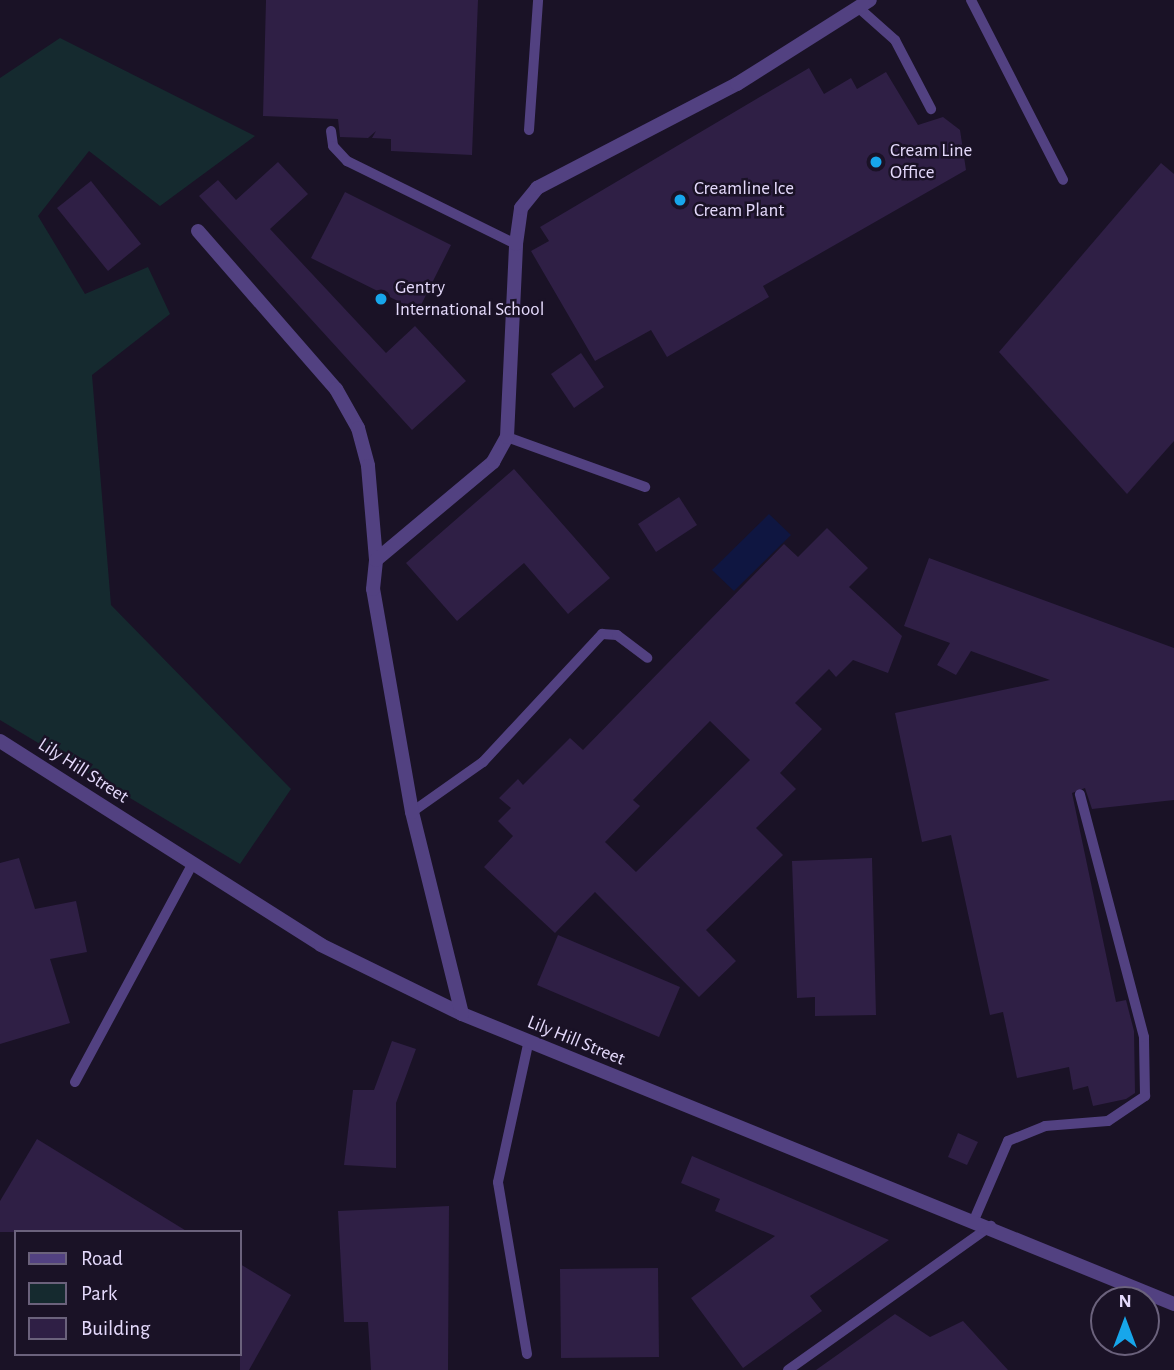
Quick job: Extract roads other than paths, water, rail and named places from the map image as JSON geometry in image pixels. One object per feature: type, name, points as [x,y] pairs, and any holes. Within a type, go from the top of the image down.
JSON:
[{"type":"street","points":[[376,560],[493,462],[507,437],[516,244],[521,208],[537,188],[737,84],[865,4]]},
{"type":"street","points":[[198,231],[336,389],[358,428],[368,466],[376,560],[373,589],[412,812],[462,1014]]},
{"type":"street","name":"Lily Hill Street","points":[[0,741],[321,945],[462,1014],[528,1044],[991,1226],[1174,1304]]},
{"type":"lane","points":[[529,130],[538,0]]},
{"type":"lane","points":[[971,0],[1063,180]]},
{"type":"lane","points":[[865,4],[895,40],[931,109]]},
{"type":"lane","points":[[331,131],[334,146],[347,161],[516,244]]},
{"type":"lane","points":[[507,437],[645,487]]},
{"type":"lane","points":[[412,812],[482,762],[602,634],[617,635],[647,658]]},
{"type":"lane","points":[[974,1220],[1008,1141],[1045,1126],[1108,1121],[1145,1096],[1144,1037],[1080,794]]},
{"type":"lane","points":[[75,1082],[192,865]]},
{"type":"lane","points":[[527,1354],[498,1181],[528,1044]]},
{"type":"lane","points":[[788,1370],[991,1226]]},
{"type":"place","name":"Cream Line Office","points":[[876,162]]},
{"type":"place","name":"Creamline Ice Cream Plant","points":[[680,200]]},
{"type":"place","name":"Gentry International School","points":[[381,299]]}]
